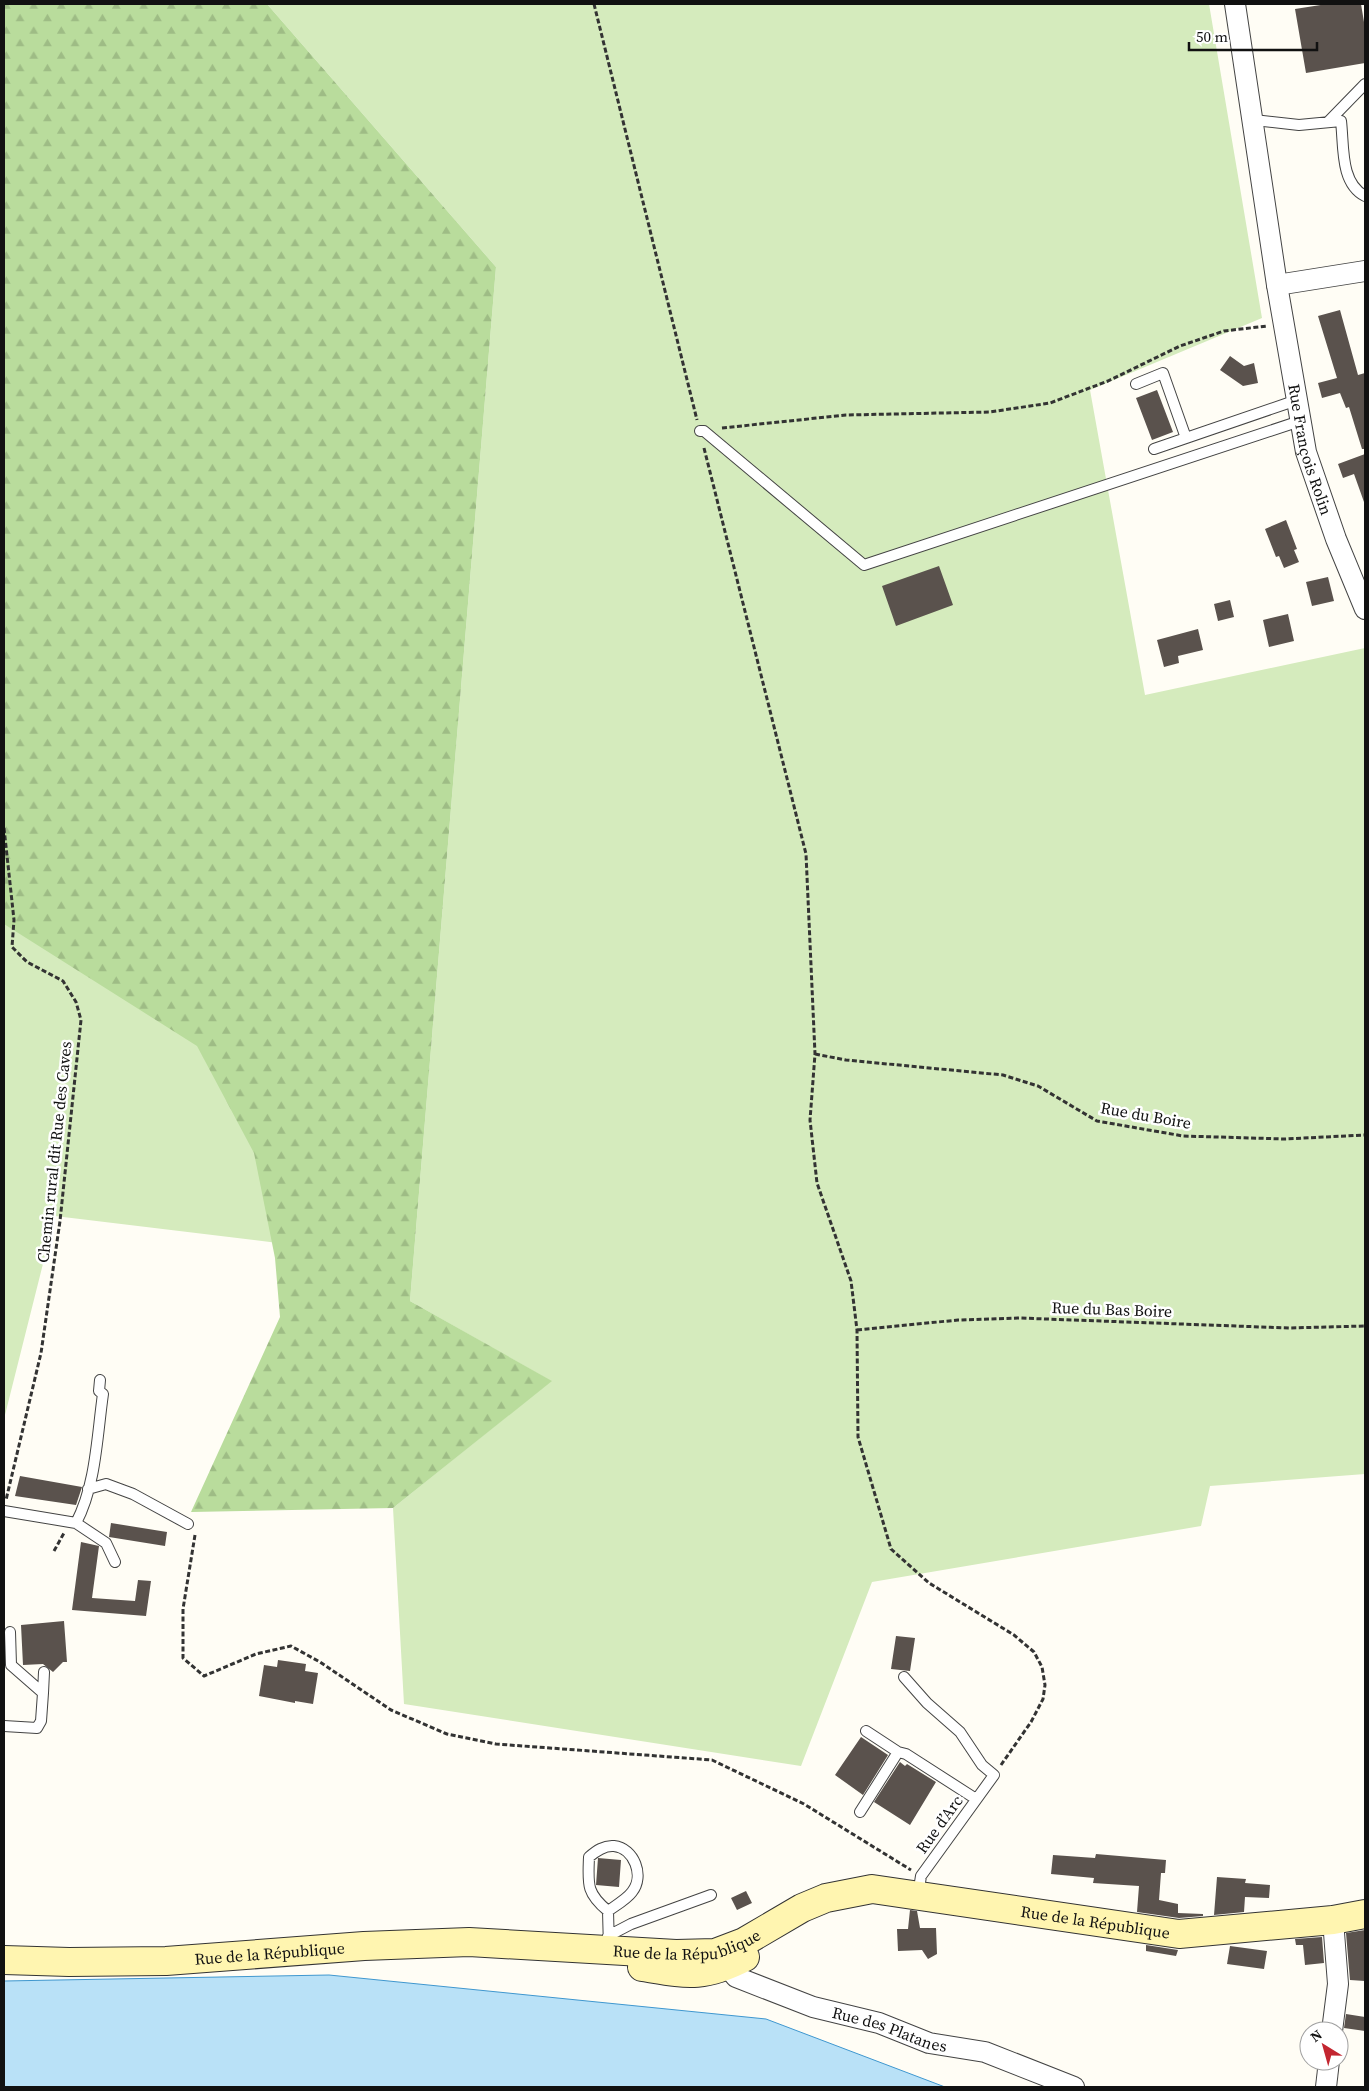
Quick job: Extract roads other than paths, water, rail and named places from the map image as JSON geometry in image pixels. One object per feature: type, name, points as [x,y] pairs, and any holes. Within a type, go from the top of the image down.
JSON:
[{"type":"main road","name":"Rue de la République","points":[[537,1947],[602,1961],[682,1974],[711,1972],[721,1959],[744,1942],[802,1908],[826,1898],[872,1889],[1179,1934],[1333,1920],[1365,1914]]},
{"type":"main road","name":"Rue de la République","points":[[4,1960],[69,1962],[166,1961],[364,1946],[469,1942],[537,1947],[608,1943],[721,1959]]},
{"type":"street","name":"Rue François Rolin","points":[[1235,4],[1254,120],[1277,285],[1306,452],[1336,539],[1365,609]]},
{"type":"street","points":[[1277,285],[1365,272]]},
{"type":"street","points":[[1333,1920],[1338,1984],[1333,2021]]},
{"type":"street","name":"Rue des Platanes","points":[[721,1959],[736,1977],[813,2007],[879,2023],[929,2043],[985,2052],[1074,2087]]},
{"type":"street","points":[[1326,2087],[1328,2071]]},
{"type":"lane","points":[[1328,122],[1365,84]]},
{"type":"lane","points":[[1254,120],[1299,125],[1342,121],[1347,177],[1357,192],[1365,196]]},
{"type":"lane","points":[[1136,384],[1163,373],[1186,438]]},
{"type":"lane","points":[[1154,449],[1297,400]]},
{"type":"lane","points":[[702,431],[864,565],[1300,421]]},
{"type":"lane","points":[[73,1522],[85,1506],[103,1394],[100,1391],[100,1380]]},
{"type":"lane","points":[[88,1489],[106,1484],[133,1494],[188,1524]]},
{"type":"lane","points":[[4,1509],[73,1522],[106,1543],[114,1562]]},
{"type":"lane","points":[[10,1632],[11,1665],[43,1693]]},
{"type":"lane","points":[[4,1726],[37,1728],[41,1721],[44,1672]]},
{"type":"lane","name":"Rue d’Arc","points":[[904,1677],[927,1703],[960,1732],[982,1765],[994,1775],[920,1876],[918,1895]]},
{"type":"lane","points":[[866,1731],[976,1799]]},
{"type":"lane","points":[[860,1812],[898,1752]]},
{"type":"lane","points":[[614,1846],[629,1854],[636,1864],[638,1878],[633,1892],[608,1911],[596,1901],[588,1888],[589,1857],[600,1848],[614,1846]]},
{"type":"lane","points":[[608,1943],[631,1924],[711,1895]]},
{"type":"lane","points":[[608,1911],[608,1943]]},
{"type":"water","points":[[329,1975],[766,2019],[945,2087],[4,2087],[4,1981]]}]
